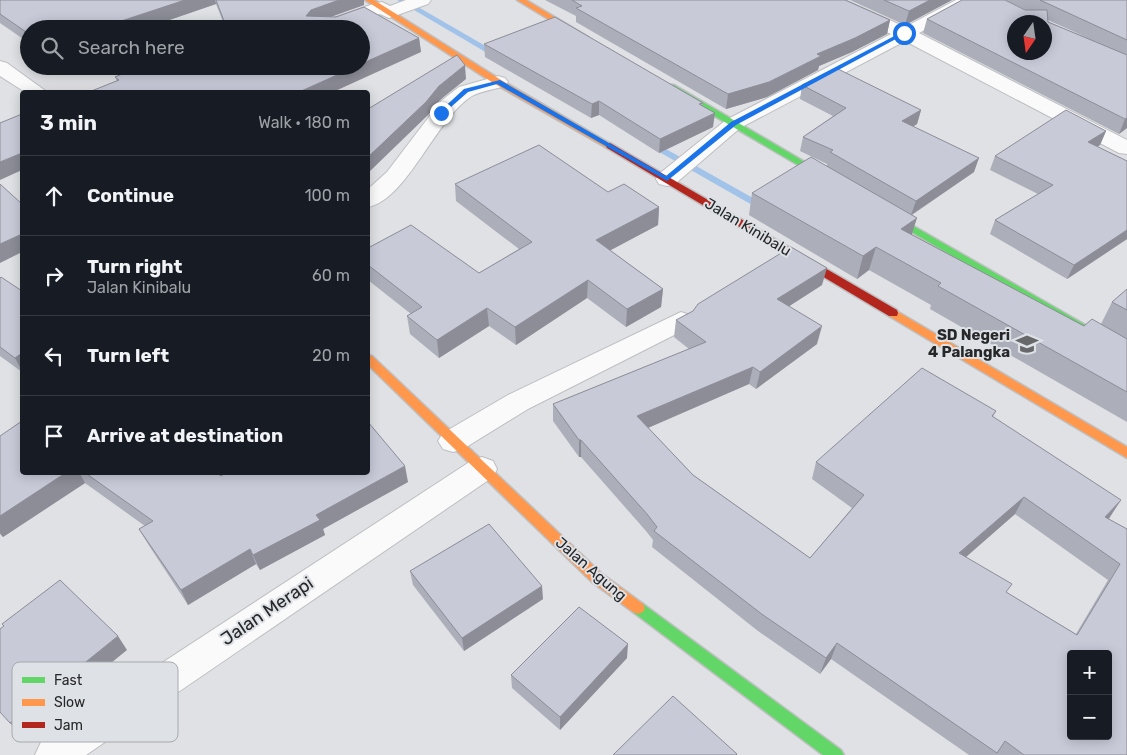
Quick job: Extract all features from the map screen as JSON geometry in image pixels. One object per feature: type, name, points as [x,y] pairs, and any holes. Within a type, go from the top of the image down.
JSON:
[{"type":"street","points":[[345,20],[380,7],[422,0]]},
{"type":"street","points":[[521,0],[597,44]]},
{"type":"street","points":[[830,0],[904,33],[1127,148]]},
{"type":"street","points":[[667,179],[733,124],[969,0]]},
{"type":"street","name":"Jalan Kinibalu","points":[[380,7],[498,82],[667,179],[1127,453]]},
{"type":"street","points":[[0,67],[34,90]]},
{"type":"street","points":[[657,79],[845,189]]},
{"type":"street","points":[[370,198],[395,177],[448,105],[466,91],[498,82]]},
{"type":"street","points":[[870,204],[1127,354]]},
{"type":"street","points":[[453,441],[518,402],[681,321]]},
{"type":"street","name":"Jalan Agung","points":[[370,361],[597,578],[836,755]]},
{"type":"street","name":"Jalan Merapi","points":[[178,672],[482,469]]},
{"type":"street","name":"Jalan Merapi","points":[[54,755],[73,742]]},
{"type":"building","points":[[0,0],[185,0],[124,20],[20,20],[20,28],[0,14]]},
{"type":"building","points":[[216,0],[339,0],[311,10],[306,16],[336,17],[364,7],[419,38],[370,60],[370,20],[224,20]]},
{"type":"building","points":[[572,0],[845,0],[890,20],[855,38],[817,54],[821,56],[769,82],[728,94],[576,8],[582,6]]},
{"type":"building","points":[[884,0],[930,0],[909,11]]},
{"type":"building","points":[[962,0],[1005,0],[1025,10],[1047,10],[1047,15],[1007,15],[1007,59],[927,19]]},
{"type":"building","points":[[1040,0],[1127,0],[1127,40]]},
{"type":"building","points":[[555,17],[703,103],[699,104],[715,113],[660,139],[599,101],[592,104],[484,44]]},
{"type":"building","points":[[1052,24],[1127,55],[1127,118],[1125,119],[1008,60],[1052,60]]},
{"type":"building","points":[[457,55],[465,65],[439,86],[426,102],[370,155],[370,108]]},
{"type":"building","points":[[836,68],[921,110],[902,121],[979,158],[916,201],[830,152],[833,150],[803,137],[846,108],[802,85]]},
{"type":"building","points":[[120,75],[337,75],[303,90],[94,90],[119,80],[115,77]]},
{"type":"building","points":[[1066,110],[1106,131],[1088,142],[1127,161],[1127,230],[1074,265],[995,220],[1053,185],[995,156]]},
{"type":"building","points":[[20,115],[20,154],[0,162],[0,123]]},
{"type":"building","points":[[539,145],[608,192],[624,184],[659,207],[596,240],[663,289],[627,309],[588,280],[515,327],[487,308],[437,340],[407,316],[422,307],[370,267],[370,247],[411,225],[479,273],[532,242],[455,184]]},
{"type":"building","points":[[811,157],[917,218],[901,229],[1084,326],[1092,319],[1127,339],[1127,392],[938,286],[941,283],[876,247],[863,256],[752,193]]},
{"type":"building","points":[[0,184],[20,202],[20,235],[0,244]]},
{"type":"building","points":[[791,247],[827,268],[777,299],[822,326],[760,372],[753,367],[637,416],[693,475],[810,558],[864,495],[816,462],[922,368],[996,411],[992,416],[1121,500],[1105,517],[1127,529],[1127,755],[1024,755],[1005,741],[997,753],[837,643],[826,658],[763,615],[654,531],[657,527],[647,514],[579,440],[553,404],[706,342],[676,320],[693,311],[698,304]],"holes":[[[1024,497],[1120,564],[1077,635],[1006,592],[1012,584],[959,553]]]},
{"type":"building","points":[[0,278],[20,290],[20,354],[15,358],[0,347]]},
{"type":"building","points":[[1127,289],[1127,310],[1112,302]]},
{"type":"building","points":[[20,422],[20,475],[62,475],[0,516],[0,436]]},
{"type":"building","points":[[370,424],[405,466],[316,515],[320,520],[253,555],[250,549],[181,590],[139,529],[153,521],[88,475],[370,475]]},
{"type":"building","points":[[489,524],[542,586],[462,638],[410,571]]},
{"type":"building","points":[[60,580],[118,636],[86,662],[12,662],[12,721],[10,723],[0,712],[0,629],[4,626],[2,624]]},
{"type":"building","points":[[579,607],[628,644],[560,717],[511,675]]},
{"type":"building","points":[[673,696],[737,754],[613,755]]},
{"type":"waterway","points":[[401,0],[497,55]]},
{"type":"waterway","points":[[650,143],[764,208]]},
{"type":"traffic: fast","points":[[671,87],[832,181]]},
{"type":"traffic: fast","points":[[882,211],[1127,354]]},
{"type":"traffic: fast","points":[[638,608],[836,755]]},
{"type":"traffic: slow","points":[[369,0],[498,82],[610,146]]},
{"type":"traffic: slow","points":[[521,0],[584,37]]},
{"type":"traffic: slow","points":[[893,313],[1127,453]]},
{"type":"traffic: slow","points":[[370,361],[597,578],[638,608]]},
{"type":"traffic: jam","points":[[610,146],[893,313]]},
{"type":"place","name":"SD Negeri 4 Palangka","points":[[1027,344]]},
{"type":"route","points":[[441,113],[466,91],[498,82],[667,179],[733,124],[840,69],[904,33]]}]
